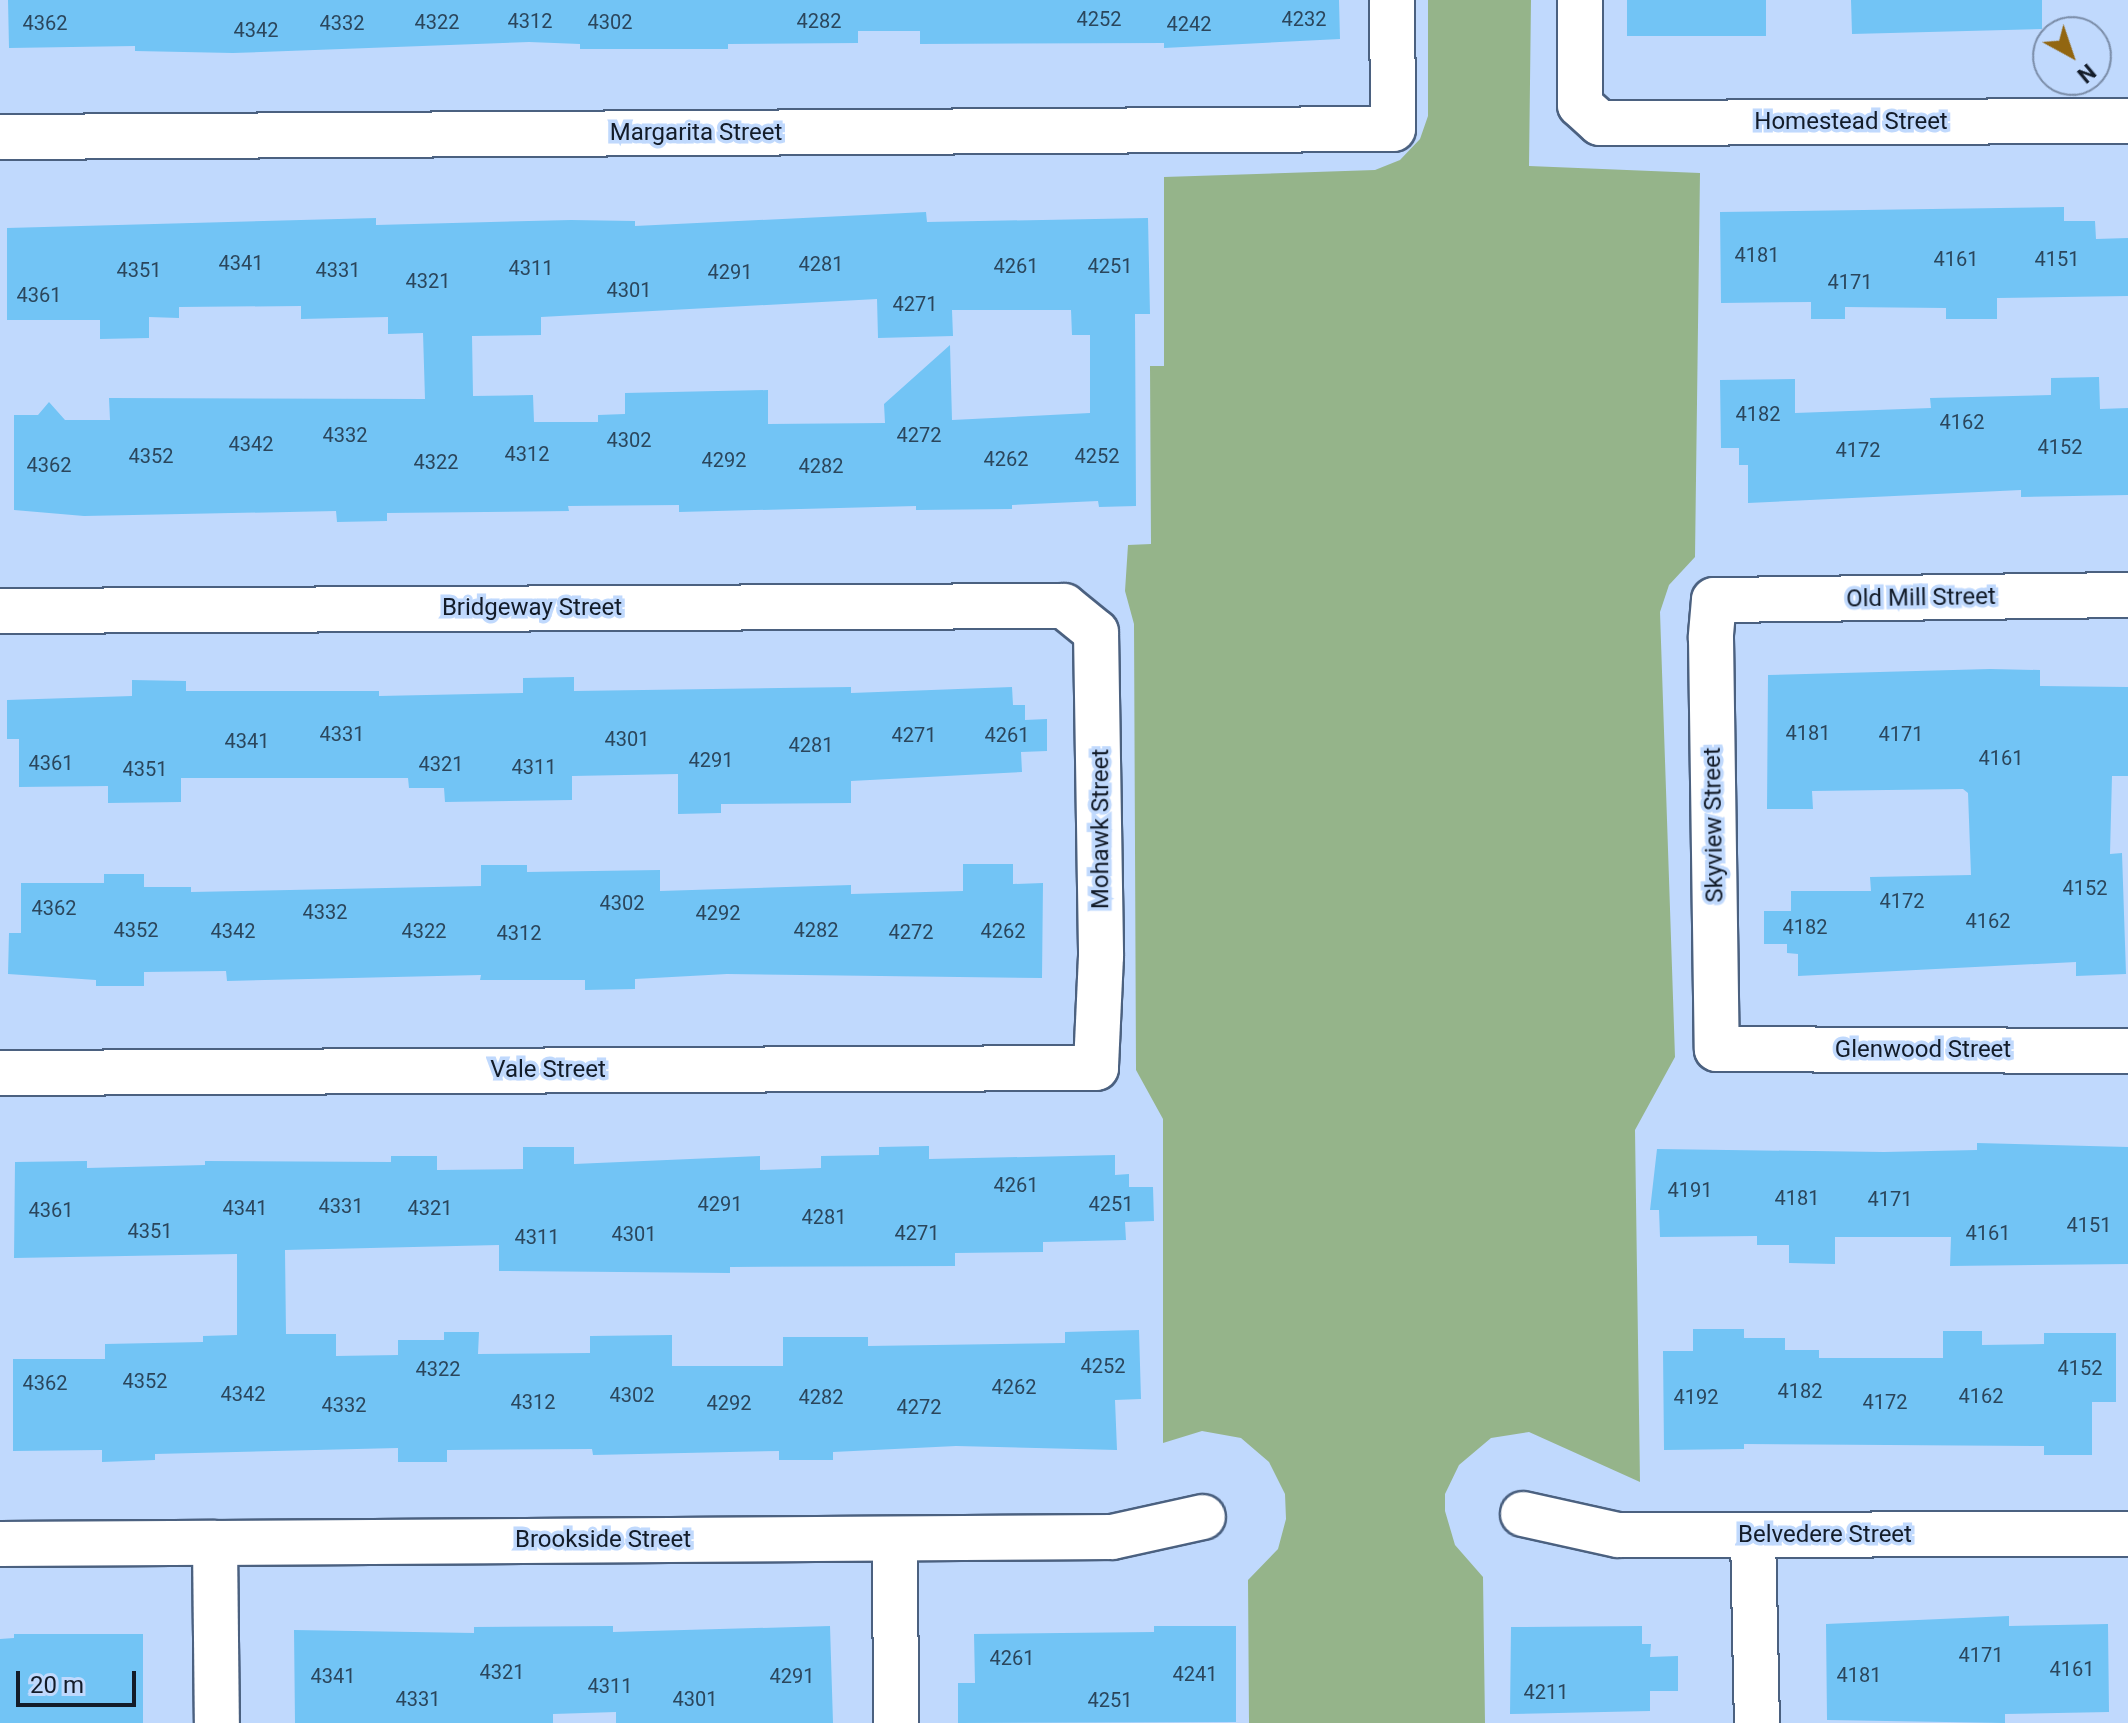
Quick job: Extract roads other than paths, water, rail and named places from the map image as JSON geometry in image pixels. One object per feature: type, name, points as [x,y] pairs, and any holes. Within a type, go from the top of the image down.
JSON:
[{"type":"street","name":"Margarita Street","points":[[0,137],[1393,129],[1392,0]]},
{"type":"street","name":"Homestead Street","points":[[1580,0],[1580,105],[1600,123],[2128,121]]},
{"type":"street","name":"Old Mill Street","points":[[1714,600],[2128,595]]},
{"type":"street","name":"Skyview Street","points":[[1714,600],[1717,1049]]},
{"type":"street","name":"Bridgeway Street","points":[[0,611],[1064,606]]},
{"type":"street","name":"Mohawk Street","points":[[1064,606],[1096,632],[1101,689],[1096,1068]]},
{"type":"street","name":"Glenwood Street","points":[[1717,1049],[2128,1051]]},
{"type":"street","name":"Vale Street","points":[[0,1073],[1096,1068]]},
{"type":"street","name":"Belvedere Street","points":[[1523,1514],[1618,1535],[2128,1534]]},
{"type":"street","name":"Brookside Street","points":[[0,1544],[1112,1537],[1203,1517]]},
{"type":"street","points":[[1753,1535],[1757,1723]]},
{"type":"street","points":[[895,1539],[896,1723]]},
{"type":"street","points":[[215,1543],[217,1723]]}]
